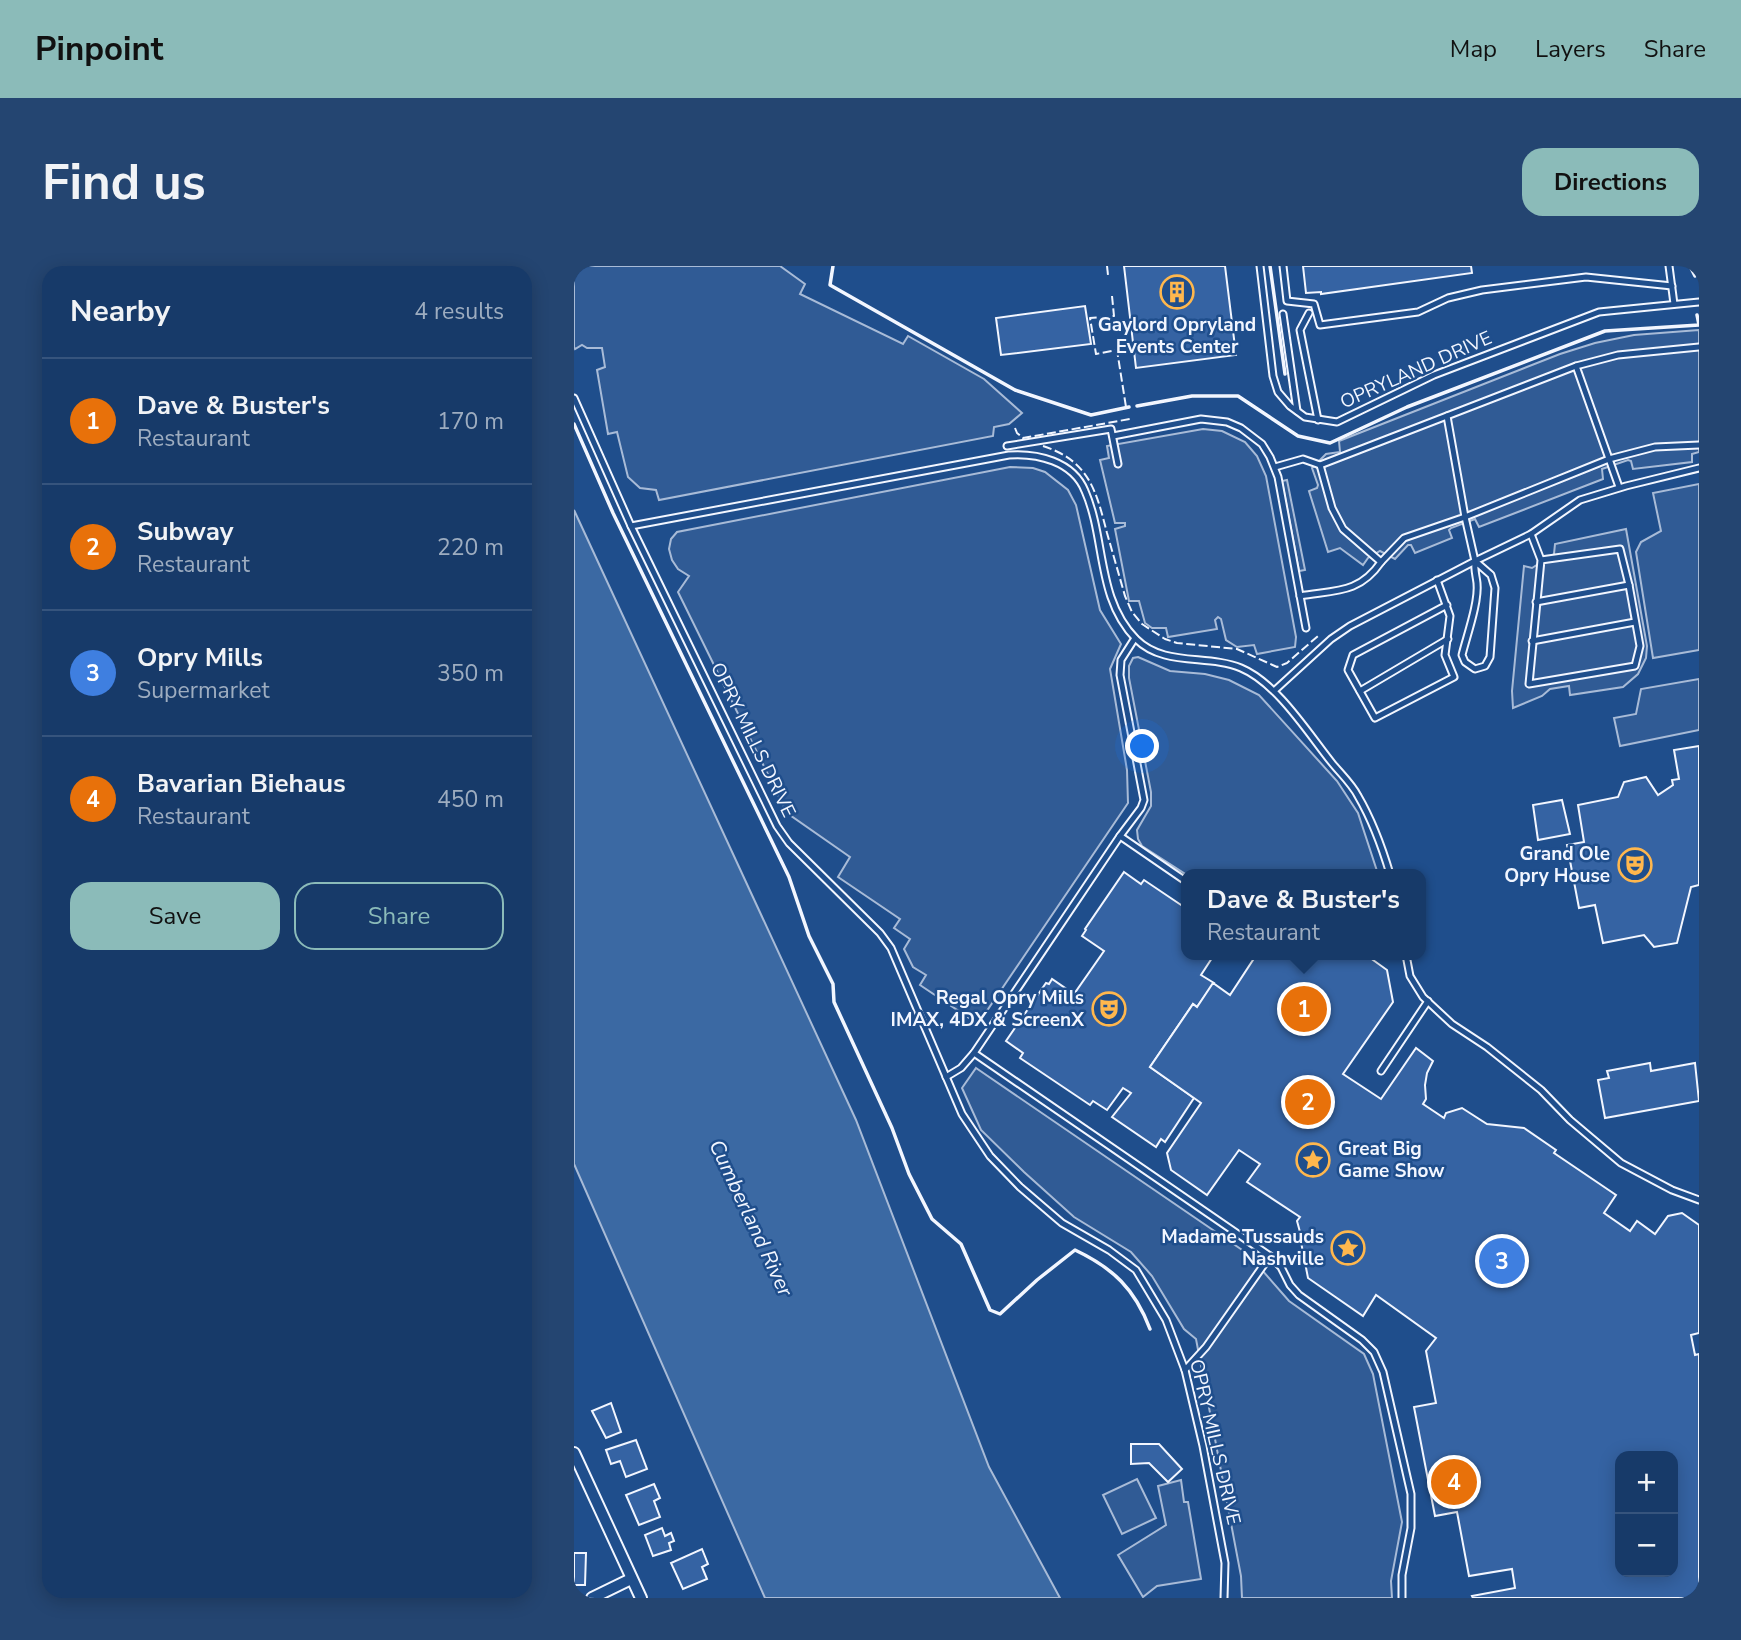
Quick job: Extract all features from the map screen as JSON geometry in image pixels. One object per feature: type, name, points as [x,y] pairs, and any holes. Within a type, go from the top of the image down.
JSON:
[{"type":"street","points":[[574,1453],[641,1598]]},
{"type":"street","points":[[592,1598],[631,1579]]},
{"type":"lane","name":"OPRYLAND DRIVE","points":[[1261,266],[1273,376],[1278,392],[1305,417],[1337,422],[1434,375],[1599,312],[1699,302]]},
{"type":"lane","points":[[1283,266],[1287,301],[1314,304],[1320,325],[1419,312],[1448,298],[1482,290],[1586,277],[1672,286]]},
{"type":"lane","points":[[1669,266],[1674,304]]},
{"type":"lane","points":[[1309,313],[1300,330],[1318,420]]},
{"type":"lane","points":[[1283,314],[1297,411]]},
{"type":"lane","points":[[1275,467],[1303,459],[1320,465],[1576,366],[1618,355],[1699,347]]},
{"type":"lane","points":[[1576,366],[1619,487]]},
{"type":"lane","name":"OPRY MILLS DRIVE","points":[[574,398],[631,526],[777,826],[789,843],[880,933],[891,948],[962,1114],[1003,1171],[1062,1223],[1109,1250],[1136,1270],[1149,1288],[1166,1320],[1185,1370],[1203,1446],[1224,1563],[1224,1598]]},
{"type":"lane","points":[[1447,416],[1475,561],[1476,597],[1462,654],[1465,663],[1475,669],[1485,666],[1490,657],[1495,588],[1491,575],[1475,561]]},
{"type":"lane","points":[[1007,446],[1202,419],[1227,422],[1251,435],[1262,444],[1275,467],[1306,628]]},
{"type":"lane","points":[[1112,433],[1118,464]]},
{"type":"lane","points":[[1300,596],[1360,585],[1372,576],[1381,562],[1404,538],[1465,517],[1609,459],[1655,447],[1699,445]]},
{"type":"lane","points":[[631,526],[1009,455],[1038,455],[1066,468],[1084,488],[1113,605],[1135,638],[1144,646],[1166,656],[1219,662],[1242,668],[1274,691],[1357,792],[1373,825],[1388,869]]},
{"type":"lane","points":[[1320,465],[1332,508],[1343,529],[1381,562]]},
{"type":"lane","points":[[1274,691],[1350,625],[1531,534],[1580,500],[1619,487],[1699,468]]},
{"type":"lane","points":[[1531,534],[1541,560],[1529,684],[1635,666],[1640,646],[1620,549],[1541,560]]},
{"type":"lane","points":[[1437,580],[1447,605],[1450,616],[1445,654],[1454,677],[1376,718],[1348,670],[1353,655],[1447,605]]},
{"type":"lane","points":[[1536,602],[1629,585]]},
{"type":"lane","points":[[1532,641],[1635,622]]},
{"type":"lane","points":[[946,1077],[961,1068],[974,1053],[1141,808],[1144,800],[1120,675],[1121,660],[1135,638]]},
{"type":"lane","points":[[1360,691],[1448,639]]},
{"type":"lane","points":[[1120,836],[1181,878]]},
{"type":"lane","points":[[1407,960],[1410,976],[1428,1001],[1452,1024],[1487,1047],[1541,1090],[1610,1155],[1651,1180],[1699,1198]]},
{"type":"lane","points":[[1381,1071],[1428,1001]]},
{"type":"lane","points":[[974,1053],[1270,1256],[1281,1266],[1290,1285],[1299,1295],[1362,1340],[1374,1352],[1382,1372],[1411,1494],[1411,1528],[1402,1575],[1402,1598]]},
{"type":"lane","points":[[1185,1370],[1206,1347],[1270,1256]]},
{"type":"shaded area","points":[[574,266],[780,266],[805,284],[800,294],[903,344],[908,336],[984,379],[1022,413],[1009,424],[994,427],[993,436],[659,500],[656,490],[640,488],[628,477],[617,432],[608,434],[597,370],[605,367],[602,348],[587,348],[582,345],[575,349],[574,347]]},
{"type":"shaded area","points":[[1699,330],[1699,452],[1692,454],[1692,462],[1633,469],[1631,461],[1628,460],[1602,469],[1603,479],[1479,527],[1475,519],[1451,528],[1449,530],[1452,538],[1415,553],[1411,545],[1408,545],[1395,559],[1380,551],[1368,558],[1363,565],[1340,548],[1328,552],[1309,491],[1318,485],[1312,468],[1326,454],[1340,452],[1339,441],[1560,354],[1595,343],[1634,335]]},
{"type":"shaded area","points":[[1203,429],[1222,431],[1245,442],[1257,456],[1266,476],[1296,637],[1295,647],[1257,654],[1254,645],[1237,647],[1226,640],[1221,619],[1218,617],[1215,620],[1217,629],[1168,637],[1166,628],[1152,628],[1145,623],[1139,601],[1129,601],[1115,529],[1125,526],[1125,523],[1115,523],[1100,460],[1109,458],[1107,446]]},
{"type":"shaded area","points":[[1010,467],[1033,468],[1045,472],[1068,490],[1076,505],[1100,610],[1121,644],[1110,669],[1127,770],[1128,803],[978,1024],[920,985],[926,975],[913,967],[904,949],[910,939],[894,928],[900,919],[838,877],[850,857],[787,813],[678,592],[689,576],[678,569],[669,549],[671,539],[677,532]]},
{"type":"shaded area","points":[[1287,480],[1305,570],[1299,571],[1282,481]]},
{"type":"shaded area","points":[[1699,484],[1699,650],[1653,658],[1636,552],[1641,542],[1661,531],[1653,493]]},
{"type":"shaded area","points":[[1626,529],[1647,646],[1646,658],[1638,674],[1623,687],[1570,695],[1569,686],[1550,689],[1542,696],[1513,708],[1512,691],[1524,566],[1532,568],[1554,554],[1555,544]]},
{"type":"shaded area","points":[[1138,657],[1170,671],[1205,674],[1229,680],[1259,695],[1337,781],[1358,813],[1376,869],[1181,869],[1181,871],[1142,846],[1137,830],[1151,806],[1151,792],[1129,678],[1129,666],[1133,658]]},
{"type":"shaded area","points":[[1699,679],[1699,730],[1620,746],[1614,718],[1636,714],[1641,689]]},
{"type":"shaded area","points":[[976,1068],[1248,1254],[1289,1301],[1364,1354],[1373,1374],[1402,1522],[1391,1581],[1392,1598],[1242,1598],[1241,1576],[1196,1339],[1184,1329],[1152,1276],[1131,1252],[1074,1217],[981,1130],[962,1088]]},
{"type":"shaded area","points":[[1137,1479],[1156,1518],[1122,1534],[1103,1495]]},
{"type":"shaded area","points":[[1181,1480],[1184,1502],[1188,1502],[1201,1579],[1157,1586],[1143,1597],[1118,1555],[1166,1525],[1158,1486]]},
{"type":"water","name":"Cumberland River","points":[[574,510],[856,1120],[989,1467],[1060,1598],[765,1598],[574,1164]]},
{"type":"building","name":"Gaylord Opryland Events Center","points":[[1124,266],[1225,266],[1236,355],[1136,368]]},
{"type":"building","points":[[1303,266],[1471,266],[1472,273],[1321,294],[1306,293]]},
{"type":"building","points":[[1085,306],[1091,344],[1001,355],[996,318]]},
{"type":"building","name":"Grand Ole Opry House","points":[[1699,746],[1699,885],[1691,887],[1677,943],[1654,947],[1644,935],[1603,943],[1595,905],[1579,908],[1567,845],[1584,842],[1578,805],[1618,797],[1624,782],[1646,777],[1658,795],[1673,785],[1672,780],[1679,779],[1674,750]]},
{"type":"building","points":[[1562,800],[1570,834],[1538,840],[1533,805]]},
{"type":"building","name":"Regal Opry Mills IMAX, 4DX & ScreenX","points":[[1124,872],[1141,884],[1144,880],[1181,905],[1181,960],[1211,960],[1201,975],[1214,983],[1197,1007],[1193,1004],[1150,1067],[1194,1098],[1165,1142],[1161,1139],[1156,1147],[1112,1117],[1131,1093],[1123,1088],[1107,1110],[1093,1101],[1090,1105],[1020,1058],[1023,1053],[1006,1041],[1046,983],[1049,984],[1052,979],[1074,994],[1104,951],[1082,936]]},
{"type":"building","points":[[1253,960],[1373,960],[1387,970],[1393,1002],[1343,1074],[1381,1099],[1416,1048],[1433,1061],[1427,1073],[1426,1099],[1423,1104],[1444,1118],[1446,1113],[1462,1108],[1487,1124],[1524,1128],[1556,1150],[1554,1153],[1616,1195],[1604,1213],[1630,1231],[1637,1221],[1655,1234],[1668,1216],[1682,1213],[1699,1225],[1699,1333],[1691,1335],[1695,1355],[1699,1354],[1699,1598],[1473,1598],[1472,1596],[1515,1588],[1512,1569],[1469,1576],[1457,1512],[1435,1516],[1414,1407],[1436,1403],[1426,1351],[1436,1338],[1376,1295],[1363,1316],[1308,1278],[1301,1242],[1297,1243],[1295,1233],[1300,1232],[1297,1221],[1300,1217],[1247,1182],[1260,1164],[1239,1150],[1207,1195],[1171,1170],[1167,1153],[1201,1103],[1150,1067],[1193,1004],[1197,1007],[1213,983],[1230,995]]},
{"type":"building","points":[[1650,1063],[1651,1071],[1695,1063],[1699,1101],[1605,1118],[1598,1080],[1609,1078],[1607,1071]]},
{"type":"building","points":[[611,1403],[621,1432],[606,1438],[592,1411]]},
{"type":"building","points":[[636,1440],[647,1469],[626,1477],[620,1461],[611,1464],[606,1450]]},
{"type":"building","points":[[1131,1444],[1159,1444],[1182,1469],[1168,1482],[1149,1463],[1131,1464]]},
{"type":"building","points":[[654,1484],[660,1498],[654,1501],[660,1517],[639,1525],[626,1495]]},
{"type":"building","points":[[662,1528],[665,1536],[671,1533],[674,1541],[669,1543],[671,1550],[653,1556],[645,1535]]},
{"type":"building","points":[[702,1549],[708,1564],[702,1567],[707,1579],[683,1589],[671,1563]]},
{"type":"building","points":[[574,1553],[586,1553],[585,1585],[574,1585]]},
{"type":"fence","points":[[1107,266],[1108,275]]},
{"type":"fence","points":[[1112,296],[1114,316],[1090,318],[1096,354],[1117,350],[1126,407]]},
{"type":"fence","points":[[1015,428],[1023,438],[1130,419]]},
{"type":"fence","points":[[1043,446],[1071,460],[1088,479],[1099,503],[1125,596],[1132,612],[1142,624],[1165,639],[1177,643],[1237,649],[1277,667],[1287,663],[1318,636]]},
{"type":"wall","points":[[833,266],[830,285],[1015,390],[1091,415],[1129,407]]},
{"type":"wall","points":[[1270,266],[1285,374]]},
{"type":"wall","points":[[1690,266],[1695,276]]},
{"type":"wall","points":[[1137,406],[1192,396],[1238,396],[1298,436],[1330,443],[1407,407],[1605,331],[1699,325],[1697,315]]},
{"type":"wall","points":[[574,424],[613,513],[789,877],[809,936],[833,984],[834,1002],[892,1128],[909,1174],[932,1219],[961,1244],[990,1310],[1000,1314],[1075,1250],[1101,1264],[1121,1281],[1137,1302],[1150,1329]]},
{"type":"place","name":"Gaylord Opryland Events Center","points":[[1177,292]]},
{"type":"place","name":"Grand Ole Opry House","points":[[1635,865]]},
{"type":"place","name":"Regal Opry Mills IMAX, 4DX & ScreenX","points":[[1109,1009]]},
{"type":"place","name":"Dave & Buster's","points":[[1304,1009]]},
{"type":"place","name":"Subway","points":[[1308,1102]]},
{"type":"place","name":"Great Big Game Show","points":[[1313,1160]]},
{"type":"place","name":"Madame Tussauds Nashville","points":[[1348,1248]]},
{"type":"place","name":"Opry Mills","points":[[1502,1261]]},
{"type":"place","name":"Bavarian Biehaus","points":[[1454,1482]]}]
